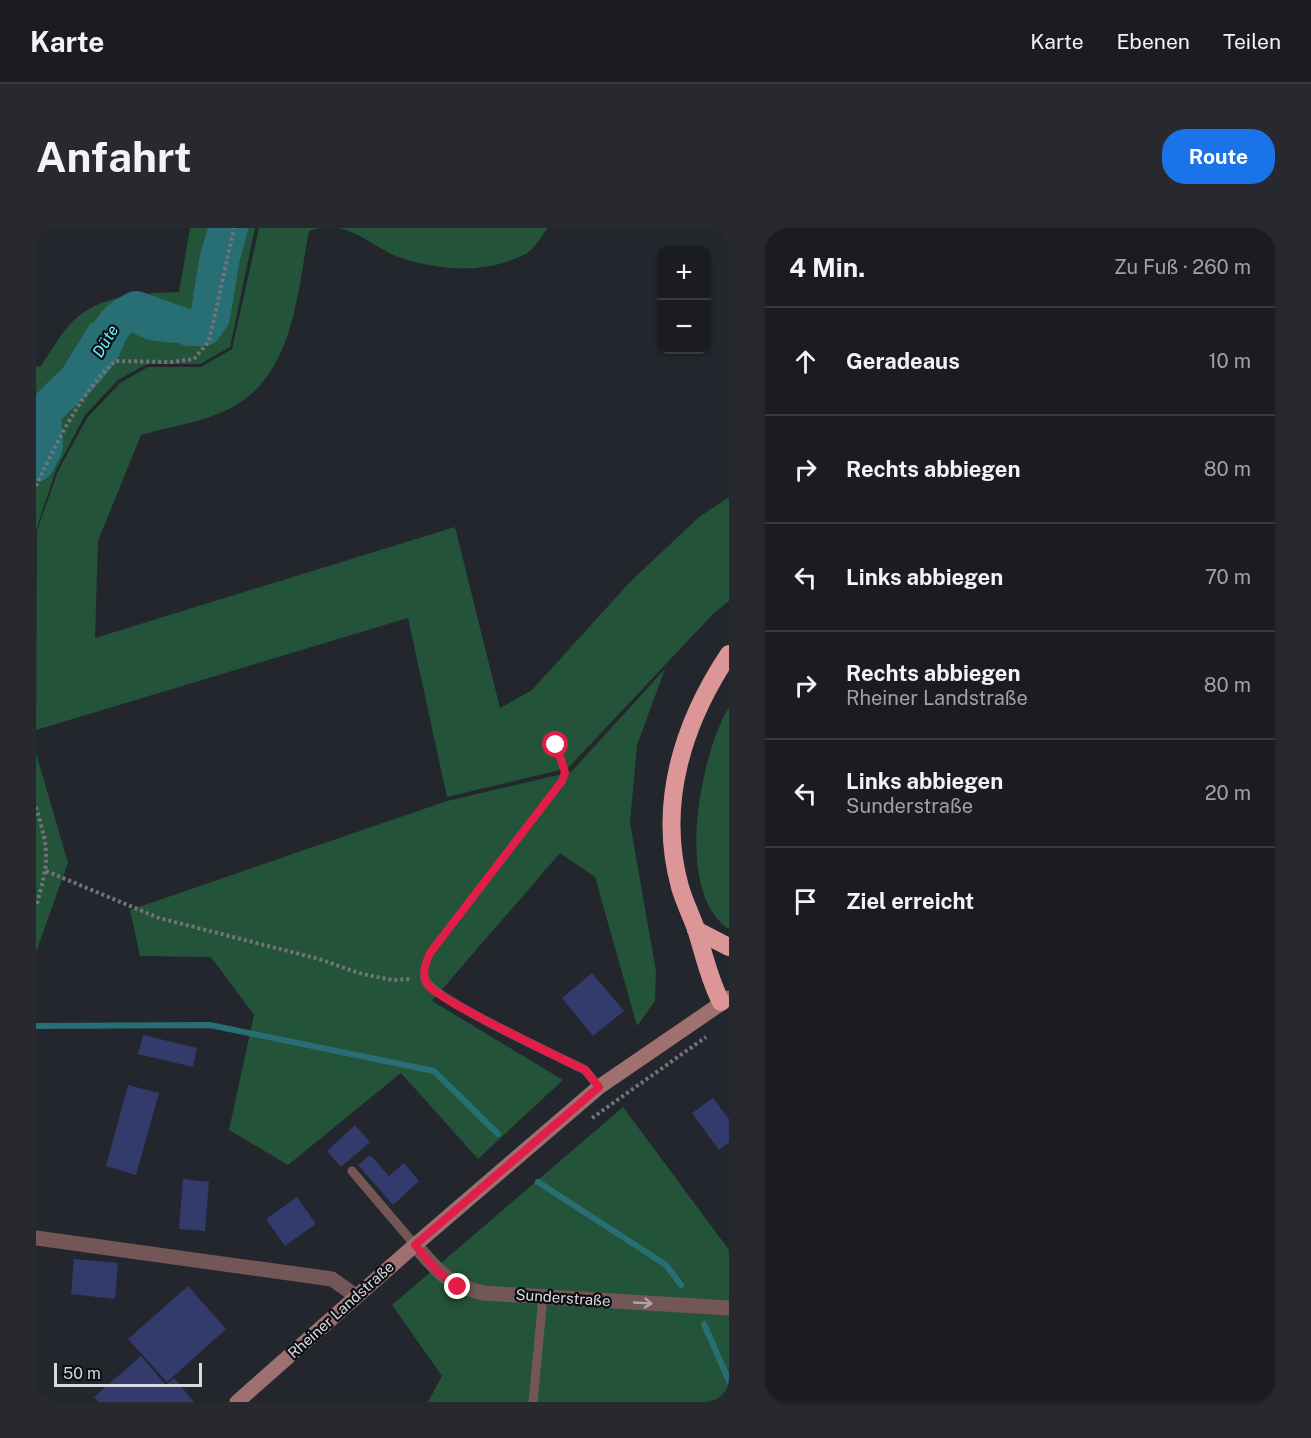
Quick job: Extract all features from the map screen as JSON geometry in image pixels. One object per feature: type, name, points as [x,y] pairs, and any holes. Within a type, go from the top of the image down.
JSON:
[{"type":"highway","points":[[725,1000],[711,981],[680,885],[671,828],[675,776],[688,729],[707,687],[729,654]]},
{"type":"highway","points":[[696,930],[729,947]]},
{"type":"main road","name":"Rheiner Landstraße","points":[[237,1402],[356,1296],[599,1087],[725,1000]]},
{"type":"street","points":[[36,1238],[332,1279],[356,1296]]},
{"type":"street","name":"Sunderstraße","points":[[415,1245],[438,1272],[458,1287],[483,1293],[729,1308]]},
{"type":"lane","points":[[425,979],[431,989],[452,1003],[585,1070],[599,1087]]},
{"type":"lane","points":[[352,1171],[415,1245]]},
{"type":"lane","points":[[534,1402],[543,1297]]},
{"type":"path","points":[[36,486],[69,421],[98,376],[115,361],[171,362],[194,359],[209,341],[234,228]]},
{"type":"path","points":[[46,872],[159,918],[319,959],[363,974],[393,980],[425,979],[424,966],[430,953],[562,781],[565,772],[556,745]]},
{"type":"path","points":[[36,807],[47,844],[46,872],[36,907]]},
{"type":"path","points":[[590,1120],[710,1035]]},
{"type":"green space","points":[[190,228],[255,228],[230,347],[200,364],[147,364],[118,380],[85,415],[56,470],[36,530],[36,366],[40,367],[73,321],[96,305],[137,294],[179,292]]},
{"type":"green space","points":[[259,228],[320,228],[309,231],[292,322],[284,344],[275,365],[262,383],[234,406],[195,422],[141,435],[98,541],[95,638],[455,527],[500,708],[532,690],[630,582],[699,517],[729,497],[729,601],[713,614],[568,768],[447,797],[408,618],[36,730],[37,531],[58,471],[87,418],[120,383],[148,367],[201,367],[232,349]]},
{"type":"green space","points":[[338,228],[548,228],[527,253],[512,260],[479,268],[462,268],[428,265],[396,256],[354,233]]},
{"type":"green space","points":[[665,669],[637,745],[630,823],[656,971],[655,1001],[637,1026],[595,877],[560,853],[432,1001],[563,1080],[478,1159],[401,1073],[288,1165],[229,1130],[254,1015],[211,957],[140,956],[130,910],[447,801],[571,772]]},
{"type":"green space","points":[[729,707],[729,929],[712,911],[701,885],[697,855],[697,822],[701,789],[709,757],[718,729]]},
{"type":"green space","points":[[36,753],[68,863],[36,952]]},
{"type":"green space","points":[[623,1107],[729,1250],[729,1402],[428,1402],[442,1376],[392,1305]]},
{"type":"water","points":[[208,228],[225,228],[214,256],[207,314],[201,329],[190,340],[171,343],[148,340],[126,330],[113,331],[103,339],[90,365],[71,387],[37,418],[36,424],[36,396],[53,384],[90,324],[108,314],[127,312],[159,325],[183,324],[190,316],[200,254]]},
{"type":"building","points":[[592,973],[624,1011],[593,1036],[562,998]]},
{"type":"building","points":[[143,1035],[197,1048],[193,1067],[138,1054]]},
{"type":"building","points":[[128,1085],[159,1093],[136,1175],[106,1166]]},
{"type":"building","points":[[713,1098],[729,1119],[729,1142],[719,1150],[692,1113]]},
{"type":"building","points":[[355,1125],[370,1142],[341,1167],[327,1151]]},
{"type":"building","points":[[370,1155],[389,1176],[404,1163],[419,1181],[393,1205],[358,1165]]},
{"type":"building","points":[[183,1179],[209,1182],[205,1231],[179,1229]]},
{"type":"building","points":[[297,1197],[316,1224],[285,1246],[266,1219]]},
{"type":"building","points":[[74,1259],[118,1263],[115,1299],[71,1294]]},
{"type":"building","points":[[188,1286],[226,1329],[167,1382],[128,1339]]},
{"type":"building","points":[[141,1356],[166,1385],[174,1378],[194,1402],[99,1402],[94,1397]]},
{"type":"waterway","name":"Düte","points":[[36,464],[45,447],[43,413],[93,362],[113,327],[125,315],[136,309],[189,328],[204,328],[212,317],[222,257],[230,228]]},
{"type":"waterway","points":[[36,1026],[210,1025],[434,1071],[498,1134]]},
{"type":"waterway","points":[[538,1182],[666,1265],[681,1285]]},
{"type":"waterway","points":[[704,1324],[729,1381]]},
{"type":"route","points":[[458,1287],[438,1272],[415,1245],[599,1087],[585,1070],[452,1003],[431,989],[425,982],[424,966],[430,953],[562,781],[565,772],[556,745]]}]
